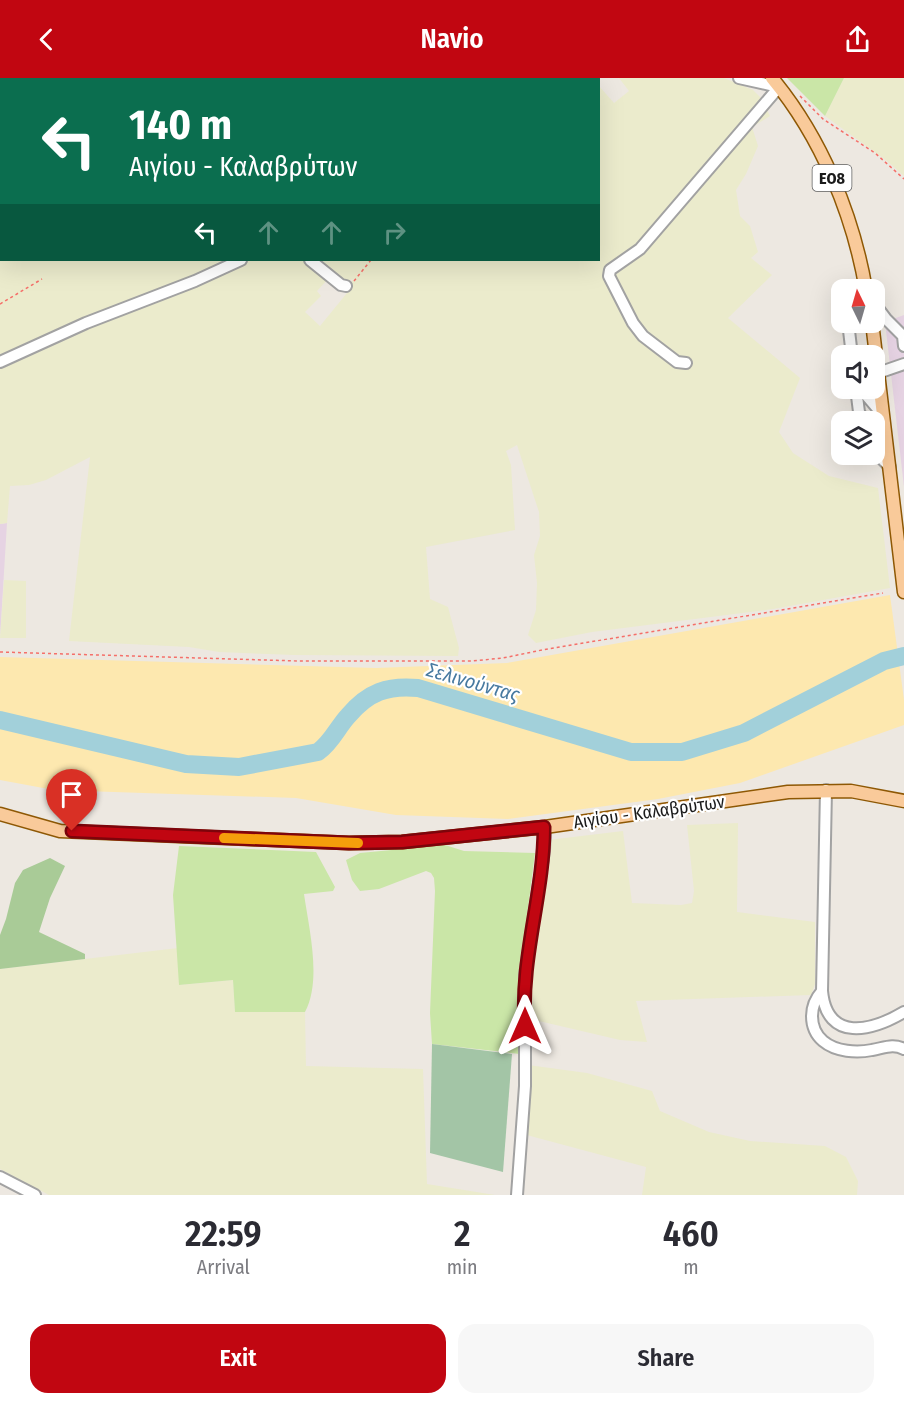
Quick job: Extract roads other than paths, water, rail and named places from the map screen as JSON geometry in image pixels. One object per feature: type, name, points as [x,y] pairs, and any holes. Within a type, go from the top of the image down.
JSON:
[{"type":"main road","name":"ΕΟ8","points":[[776,83],[824,159],[843,206],[861,279]]},
{"type":"main road","points":[[885,430],[904,592]]},
{"type":"main road","name":"Αιγίου - Καλαβρύτων","points":[[0,814],[60,831],[349,843],[402,842],[544,827],[788,792],[851,791],[904,801]]},
{"type":"street","points":[[739,78],[776,83]]},
{"type":"street","points":[[686,363],[677,362],[643,336],[633,323],[611,283],[610,270],[640,249],[776,83]]},
{"type":"street","points":[[0,362],[86,323],[195,281],[239,261]]},
{"type":"street","points":[[311,261],[341,285],[346,286]]},
{"type":"street","points":[[885,318],[903,336],[904,346]]},
{"type":"street","points":[[885,371],[904,364]]},
{"type":"street","points":[[868,399],[879,411]]},
{"type":"street","points":[[885,462],[890,467]]},
{"type":"street","points":[[826,790],[822,991],[826,1012],[832,1019],[848,1028],[870,1027],[904,1012]]},
{"type":"street","points":[[517,1195],[525,1086],[525,975],[544,851],[544,827]]},
{"type":"street","points":[[822,991],[814,1001],[812,1022],[816,1032],[828,1045],[850,1051],[873,1050],[890,1046],[899,1046],[904,1049]]},
{"type":"street","points":[[0,1177],[35,1195]]},
{"type":"waterway","name":"Σελινούντας","points":[[0,720],[186,764],[239,767],[318,752],[363,701],[388,689],[407,687],[418,688],[631,752],[682,752],[744,733],[884,661],[904,656]]}]
